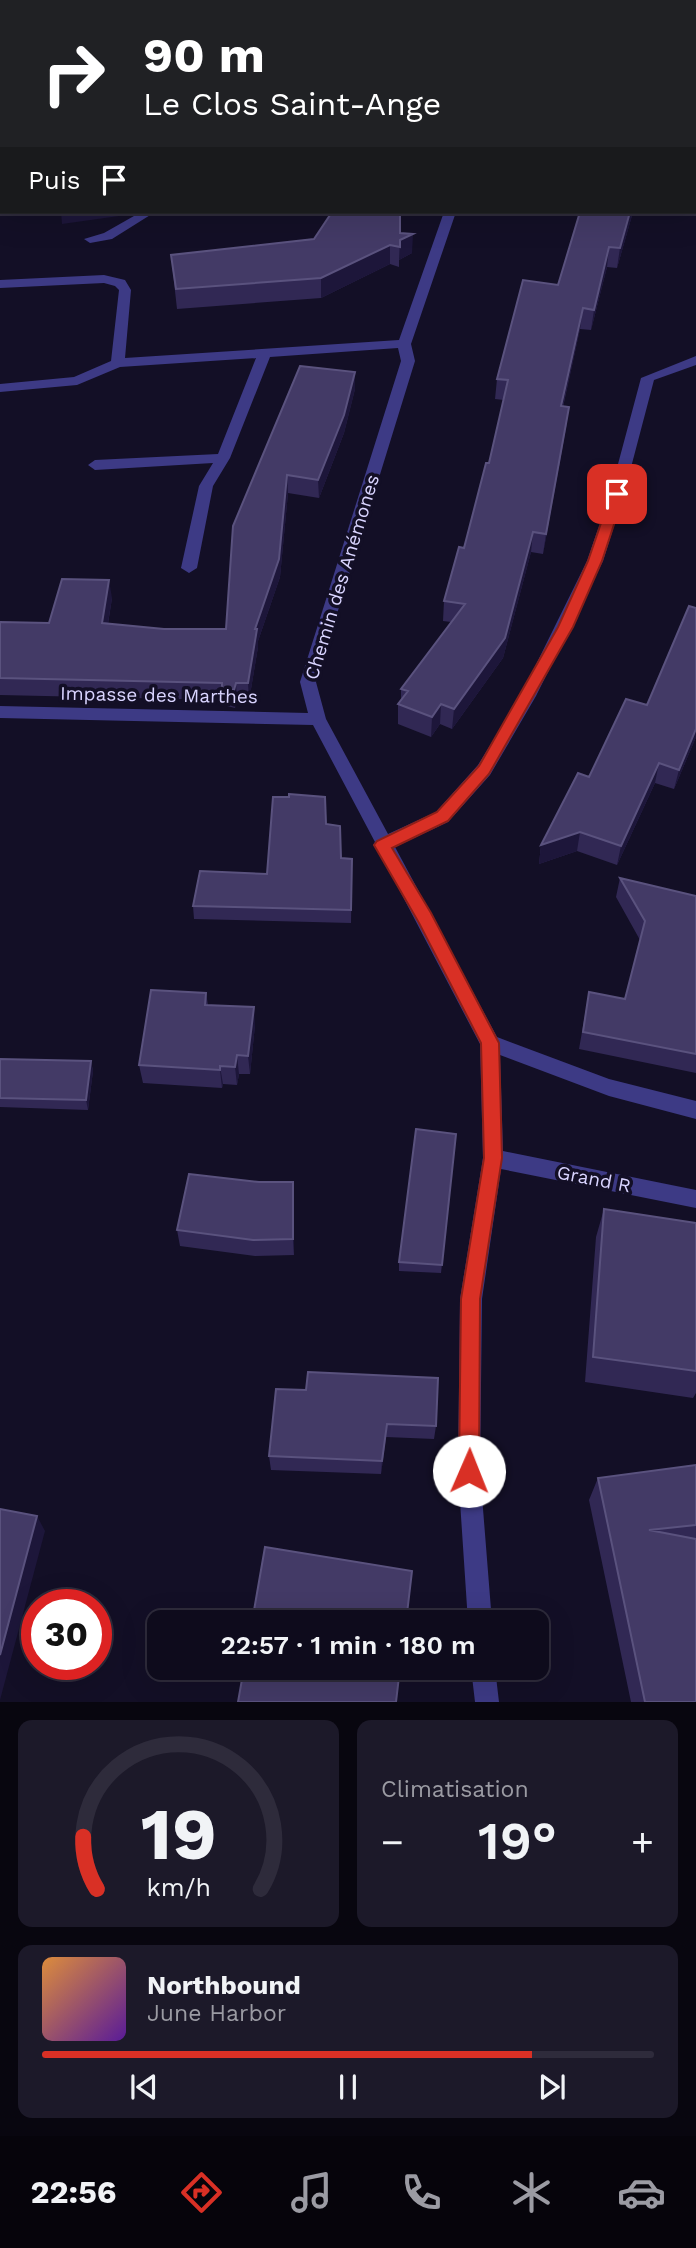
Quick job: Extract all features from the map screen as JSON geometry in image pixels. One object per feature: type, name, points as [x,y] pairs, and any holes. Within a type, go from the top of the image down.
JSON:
[{"type":"street","points":[[90,239],[108,236],[146,214]]},
{"type":"street","name":"Chemin des Anémones","points":[[449,214],[404,344],[408,361],[308,682],[318,719],[382,845],[425,918],[490,1043],[493,1158],[471,1299],[469,1471],[479,1610]]},
{"type":"street","points":[[0,284],[104,279],[120,283],[125,290],[118,363]]},
{"type":"street","points":[[0,388],[77,380],[118,363],[404,344]]},
{"type":"street","points":[[189,568],[206,486],[223,458],[265,352]]},
{"type":"street","points":[[382,845],[442,817],[484,770],[565,627],[595,561],[617,494],[648,378],[696,360]]},
{"type":"street","points":[[95,465],[223,458]]},
{"type":"street","name":"Impasse des Marthes","points":[[0,712],[318,719]]},
{"type":"street","points":[[490,1043],[609,1087],[696,1110]]},
{"type":"street","name":"Grand R","points":[[493,1158],[696,1199]]},
{"type":"street","points":[[484,1680],[487,1702]]},
{"type":"building","points":[[331,214],[400,214],[400,233],[413,234],[400,240],[400,247],[390,245],[321,278],[176,289],[171,255],[314,239]]},
{"type":"building","points":[[579,214],[629,214],[620,248],[609,247],[594,310],[583,308],[561,406],[569,407],[546,534],[533,532],[505,638],[454,709],[441,704],[432,717],[398,704],[408,691],[401,689],[465,604],[444,601],[459,547],[464,548],[486,463],[489,463],[508,380],[497,379],[523,280],[558,285]]},
{"type":"building","points":[[300,366],[355,372],[344,415],[318,480],[287,475],[279,559],[255,629],[248,683],[236,683],[234,690],[222,688],[222,683],[0,678],[0,622],[49,623],[62,579],[109,580],[102,623],[164,629],[226,629],[233,526]]},
{"type":"building","points":[[689,606],[696,608],[696,729],[679,770],[659,763],[621,846],[580,832],[541,845],[578,773],[589,777],[626,699],[647,705]]},
{"type":"building","points":[[289,794],[325,797],[326,824],[340,826],[341,858],[352,859],[351,910],[193,906],[200,871],[267,874],[273,797],[289,797]]},
{"type":"building","points":[[620,878],[696,896],[696,1054],[583,1032],[589,992],[625,999],[645,921]]},
{"type":"building","points":[[151,990],[206,993],[205,1005],[254,1007],[248,1056],[237,1055],[235,1067],[220,1066],[220,1070],[139,1065]]},
{"type":"building","points":[[0,1059],[91,1061],[86,1100],[0,1098]]},
{"type":"building","points":[[416,1129],[456,1134],[442,1265],[399,1262]]},
{"type":"building","points":[[189,1174],[259,1182],[293,1182],[293,1239],[253,1240],[177,1230]]},
{"type":"building","points":[[604,1209],[696,1223],[696,1371],[593,1357]]},
{"type":"building","points":[[308,1372],[438,1378],[436,1426],[387,1424],[382,1461],[269,1456],[276,1389],[306,1390]]},
{"type":"building","points":[[696,1465],[696,1525],[649,1530],[696,1539],[696,1702],[645,1702],[598,1478]]},
{"type":"building","points":[[0,1509],[37,1516],[0,1655]]},
{"type":"building","points":[[265,1547],[412,1571],[407,1610],[254,1610]]},
{"type":"building","points":[[242,1680],[399,1680],[396,1702],[238,1702]]},
{"type":"route","points":[[469,1471],[471,1299],[493,1158],[490,1043],[425,918],[382,845],[442,817],[484,770],[565,627],[595,561],[617,494]]}]
